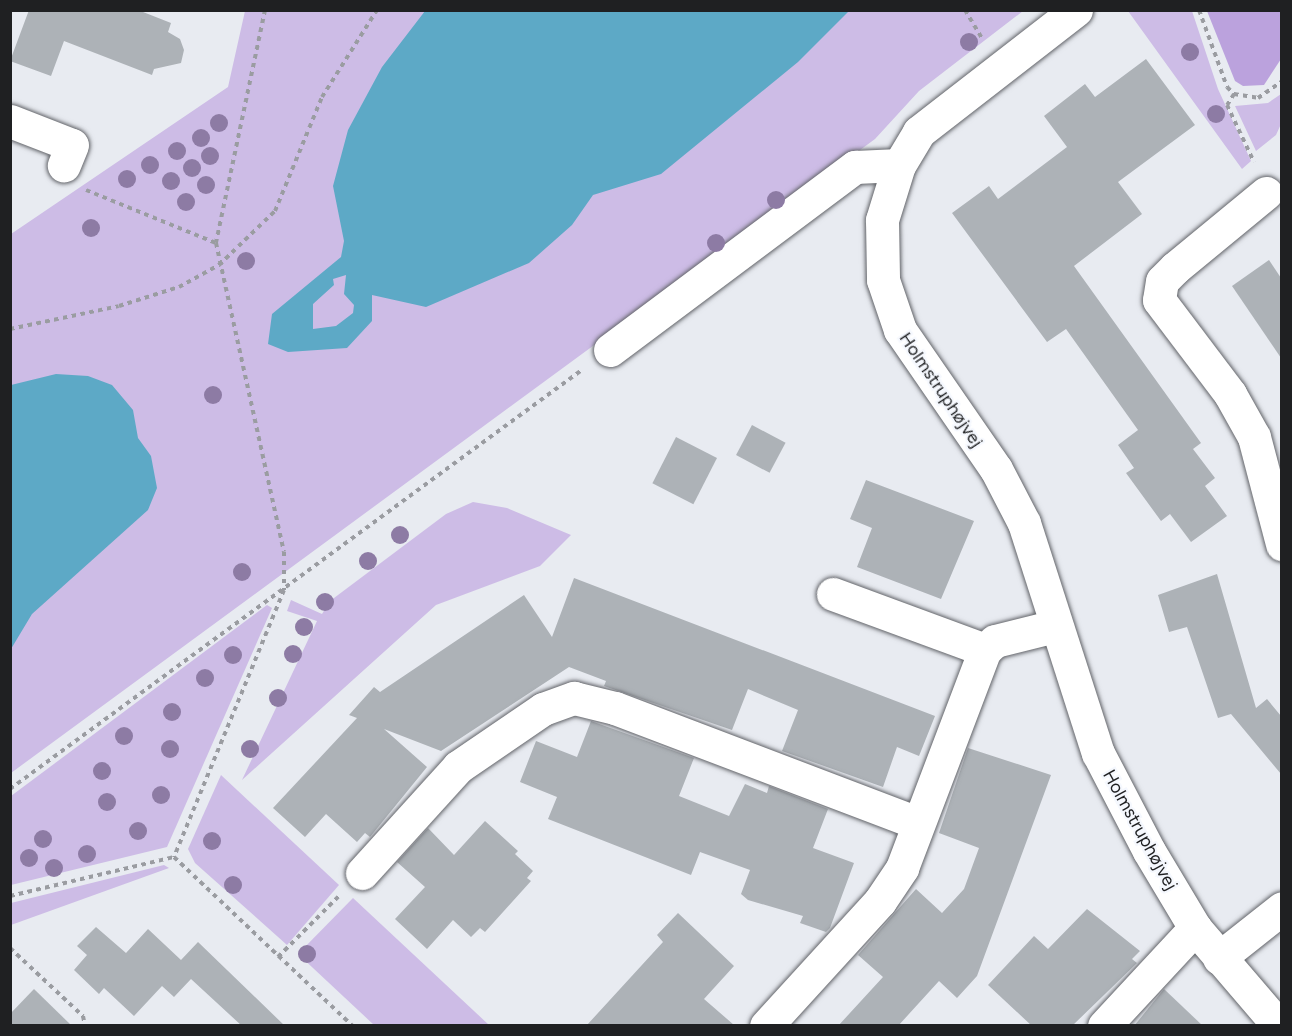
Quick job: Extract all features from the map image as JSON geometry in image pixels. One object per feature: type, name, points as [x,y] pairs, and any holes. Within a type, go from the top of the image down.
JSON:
[{"type":"street","name":"Holmstruphøjvej","points":[[1076,10],[944,109],[919,132],[899,165],[882,220],[883,280],[900,330],[996,469],[1024,523],[1098,753],[1195,928],[1279,1026]]},
{"type":"street","points":[[10,120],[72,145],[64,165]]},
{"type":"street","points":[[610,350],[855,167],[899,165]]},
{"type":"street","points":[[1266,193],[1162,281],[1159,300],[1230,394],[1254,437],[1281,544]]},
{"type":"street","points":[[833,594],[985,650]]},
{"type":"street","points":[[766,1026],[880,901],[902,868],[985,650],[995,641],[1056,626]]},
{"type":"street","points":[[362,873],[458,767],[543,709],[574,699],[615,708],[918,823]]},
{"type":"street","points":[[1219,958],[1281,908]]},
{"type":"street","points":[[1104,1026],[1195,928]]},
{"type":"path","points":[[174,857],[284,590],[284,552],[216,243],[265,10]]},
{"type":"path","points":[[10,329],[119,306],[179,287],[219,265],[275,211],[322,97],[377,10]]},
{"type":"path","points":[[1198,10],[1227,87],[1234,94],[1258,98],[1281,81]]},
{"type":"path","points":[[1234,94],[1227,105],[1266,193]]},
{"type":"path","points":[[64,165],[76,186],[216,243]]},
{"type":"path","points":[[10,789],[610,350]]},
{"type":"path","points":[[10,896],[174,857]]},
{"type":"path","points":[[174,857],[353,1026]]},
{"type":"path","points":[[278,957],[362,873]]},
{"type":"path","points":[[10,948],[83,1016],[84,1026]]},
{"type":"shaded area","points":[[245,11],[1023,11],[919,91],[875,139],[11,773],[11,234],[228,87]]},
{"type":"shaded area","points":[[1128,11],[1192,11],[1218,89],[1251,161],[1242,169]]},
{"type":"shaded area","points":[[1207,11],[1281,11],[1281,59],[1264,85],[1243,86],[1235,81]]},
{"type":"shaded area","points":[[1281,94],[1281,124],[1276,135],[1256,151],[1235,106],[1268,103]]},
{"type":"shaded area","points":[[473,502],[507,508],[571,535],[540,566],[436,605],[242,780],[317,621],[287,611],[291,600],[322,614],[330,601],[446,514]]},
{"type":"shaded area","points":[[267,605],[272,608],[167,847],[11,885],[11,796]]},
{"type":"shaded area","points":[[221,775],[339,885],[287,945],[195,863],[188,849]]},
{"type":"shaded area","points":[[164,865],[169,868],[11,925],[11,903]]},
{"type":"shaded area","points":[[353,898],[489,1025],[374,1025],[298,954]]},
{"type":"water","points":[[425,10],[849,11],[798,62],[661,174],[593,195],[572,225],[529,263],[426,307],[372,295],[372,321],[347,348],[288,352],[268,344],[272,314],[341,257],[344,241],[333,186],[348,130],[382,67]],"holes":[[[346,275],[344,294],[354,305],[353,313],[336,326],[313,329],[313,304],[334,285],[333,279]]]},
{"type":"water","points":[[56,374],[88,376],[112,385],[133,410],[138,438],[151,456],[157,488],[148,510],[32,614],[11,649],[11,385]]},
{"type":"building","points":[[29,10],[138,10],[171,23],[168,32],[180,39],[184,50],[181,63],[154,69],[152,75],[64,41],[51,76],[10,61]]},
{"type":"building","points":[[1146,59],[1195,125],[1118,182],[1142,214],[1074,266],[1201,443],[1193,449],[1215,478],[1205,486],[1227,516],[1191,542],[1170,514],[1161,521],[1126,473],[1134,468],[1118,445],[1138,430],[1066,329],[1047,342],[952,213],[989,186],[998,199],[1067,147],[1044,116],[1085,84],[1095,97]]},
{"type":"building","points":[[1269,260],[1281,278],[1281,358],[1232,286]]},
{"type":"building","points":[[752,425],[786,443],[770,473],[736,455]]},
{"type":"building","points":[[676,437],[717,458],[693,504],[652,483]]},
{"type":"building","points":[[866,480],[974,521],[941,599],[857,567],[872,528],[850,519]]},
{"type":"building","points":[[1217,574],[1256,708],[1267,699],[1281,716],[1281,774],[1231,714],[1218,718],[1187,627],[1169,632],[1158,595]]},
{"type":"building","points":[[574,578],[935,716],[919,756],[897,747],[883,787],[782,751],[798,710],[748,689],[732,730],[604,686],[606,681],[569,667],[441,751],[384,729],[427,767],[370,837],[365,833],[357,842],[326,814],[305,837],[273,808],[357,718],[349,715],[374,687],[380,692],[524,595],[552,637]]},
{"type":"building","points":[[591,721],[694,758],[679,796],[729,816],[745,784],[767,793],[769,786],[828,809],[813,848],[854,863],[830,928],[826,932],[800,923],[803,916],[748,900],[741,894],[750,870],[700,852],[691,875],[548,819],[557,797],[520,782],[536,741],[577,757]]},
{"type":"building","points":[[968,748],[1051,775],[977,976],[957,998],[939,981],[898,1026],[838,1026],[883,977],[858,955],[916,889],[942,913],[964,889],[979,848],[939,833]]},
{"type":"building","points":[[485,821],[518,851],[515,854],[533,871],[527,878],[531,881],[485,932],[480,928],[471,937],[453,920],[427,949],[395,919],[425,887],[397,862],[428,828],[454,855]]},
{"type":"building","points":[[1087,909],[1140,951],[1132,959],[1137,963],[1072,1026],[1032,1026],[988,985],[1034,936],[1048,949]]},
{"type":"building","points":[[678,913],[734,966],[704,999],[734,1025],[587,1025],[663,942],[657,935]]},
{"type":"building","points":[[96,927],[126,953],[148,929],[181,960],[198,942],[285,1026],[242,1026],[191,979],[174,997],[162,986],[134,1016],[104,988],[99,994],[74,970],[87,955],[77,946]]},
{"type":"building","points":[[34,989],[72,1026],[10,1026],[10,1014]]},
{"type":"building","points":[[1164,989],[1203,1026],[1134,1026]]}]
